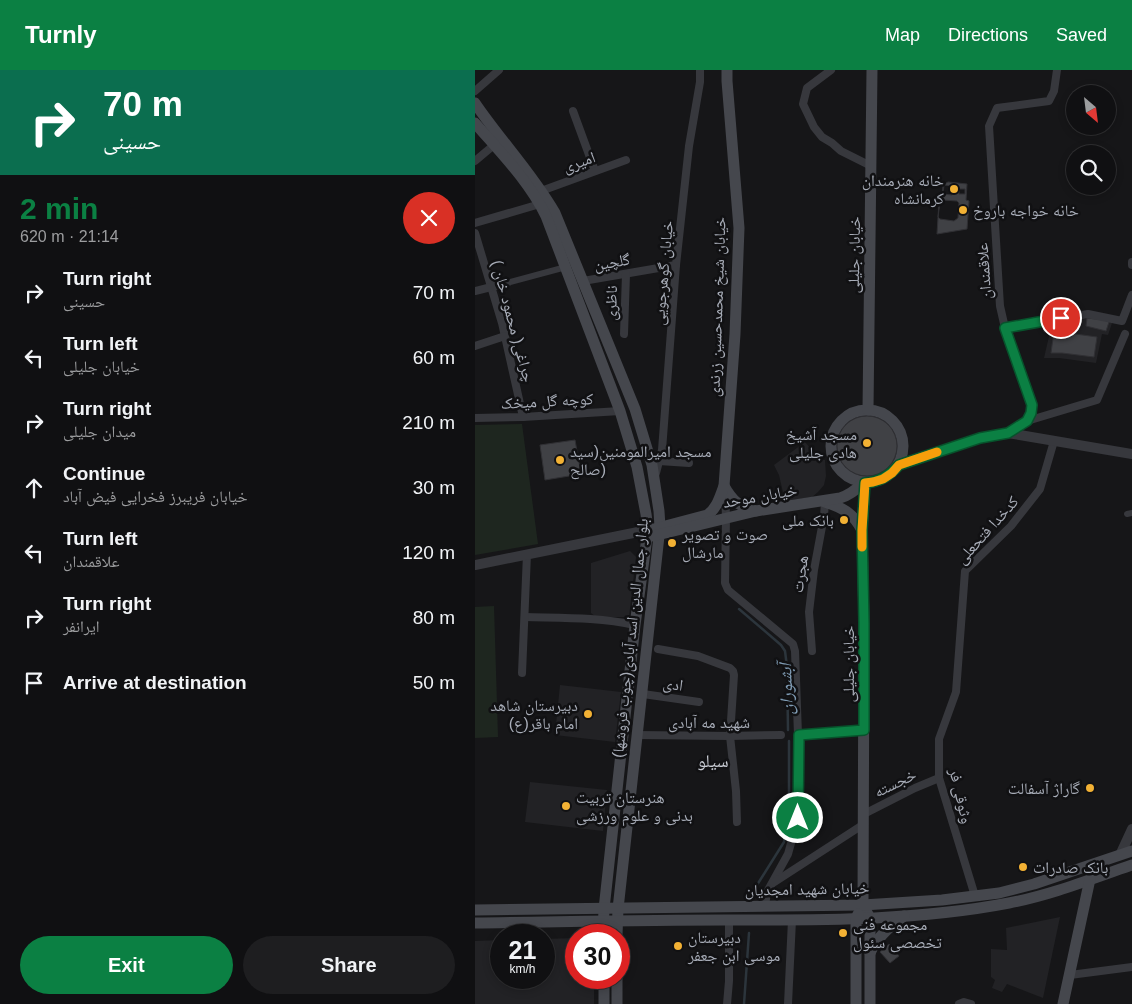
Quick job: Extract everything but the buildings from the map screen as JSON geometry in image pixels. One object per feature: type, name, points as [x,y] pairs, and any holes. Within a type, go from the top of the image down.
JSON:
[{"type":"main road","name":"خیابان شیخ محمدحسین زرندی","points":[[707,515],[714,509],[724,486],[735,334],[739,228],[727,70]]},
{"type":"main road","name":"خیابان جلیلی","points":[[868,410],[873,70]]},
{"type":"main road","points":[[475,102],[477,120]]},
{"type":"main road","name":"بلوار جمال الدین اسد آبادی(چوب فروشها)","points":[[477,120],[494,145],[517,172],[540,204],[546,216],[620,411],[637,467],[647,514],[647,534],[635,625],[603,922]]},
{"type":"main road","name":"بلوار جمال الدین اسد آبادی(چوب فروشها)","points":[[477,120],[526,169],[558,218],[635,409],[655,478],[660,532],[618,924]]},
{"type":"main road","points":[[857,411],[879,412],[896,424],[901,433],[904,444],[903,455],[899,465],[883,479],[873,482],[864,483],[849,478],[834,463],[831,453],[833,432],[843,419],[857,411]]},
{"type":"main road","name":"خیابان جلیلی","points":[[863,905],[864,623],[862,530],[864,483]]},
{"type":"main road","name":"خیابان موحد","points":[[660,532],[756,512],[825,502],[847,496],[864,483]]},
{"type":"main road","points":[[724,486],[734,502],[756,512]]},
{"type":"main road","points":[[825,502],[839,507],[853,516],[862,530]]},
{"type":"main road","name":"خیابان موحد","points":[[660,532],[707,515]]},
{"type":"main road","points":[[647,534],[660,532]]},
{"type":"main road","name":"خیابان شهید امجدیان","points":[[475,910],[863,905],[942,900],[999,893],[1034,884],[1132,851]]},
{"type":"main road","name":"خیابان شهید امجدیان","points":[[475,923],[856,919],[904,916],[975,909],[1010,902],[1040,895],[1132,865]]},
{"type":"main road","points":[[1063,1004],[1090,879]]},
{"type":"main road","points":[[863,905],[870,918],[870,1004]]},
{"type":"main road","points":[[856,1004],[856,919],[863,905]]},
{"type":"main road","points":[[870,955],[876,942],[887,928],[904,916]]},
{"type":"main road","points":[[604,989],[604,1004]]},
{"type":"main road","points":[[617,989],[617,1004]]},
{"type":"street","points":[[475,91],[499,70]]},
{"type":"street","name":"خیابان گوهرجویی","points":[[655,478],[662,450],[676,265],[689,146],[700,82],[700,70]]},
{"type":"street","points":[[831,70],[807,88],[803,104],[814,127],[822,137],[833,143],[841,151],[871,166]]},
{"type":"street","name":"علاقمندان","points":[[1027,421],[1032,405],[1005,328],[1000,306],[989,126],[997,108],[1049,100],[1054,90],[1057,70]]},
{"type":"street","points":[[573,111],[595,171]]},
{"type":"street","points":[[475,161],[494,145]]},
{"type":"street","name":"امیری","points":[[541,191],[627,160]]},
{"type":"street","points":[[475,223],[540,204]]},
{"type":"street","name":"چراغی( محمود خان )","points":[[475,233],[505,336],[523,417]]},
{"type":"street","name":"گلچین","points":[[583,281],[676,265]]},
{"type":"street","points":[[475,291],[566,267]]},
{"type":"street","name":"ناظری","points":[[624,334],[626,274]]},
{"type":"street","points":[[1005,328],[1088,314],[1122,321],[1132,295]]},
{"type":"street","points":[[1008,433],[1027,421],[1097,400],[1125,334]]},
{"type":"street","points":[[475,346],[505,336]]},
{"type":"street","name":"کوچه گل میخک","points":[[475,418],[620,411]]},
{"type":"street","points":[[899,465],[980,438],[1008,433],[1132,454]]},
{"type":"street","name":"کدخدا فتحعلی","points":[[959,642],[965,571],[1011,526],[1040,488],[1054,441]]},
{"type":"street","points":[[659,461],[689,463]]},
{"type":"street","points":[[724,486],[726,518],[725,583],[728,590],[793,644],[795,651],[799,735],[798,818],[788,854],[767,892],[765,906]]},
{"type":"street","name":"هجرت","points":[[812,651],[809,612],[825,502]]},
{"type":"street","points":[[475,565],[527,554],[647,534]]},
{"type":"street","points":[[522,673],[527,554]]},
{"type":"street","points":[[525,617],[588,618],[635,625]]},
{"type":"street","name":"وثوقی فر","points":[[959,642],[955,692],[939,739],[939,778],[975,896]]},
{"type":"street","points":[[658,649],[698,656],[730,668],[733,671],[730,736],[736,791],[737,822]]},
{"type":"street","name":"ادی","points":[[643,694],[699,702]]},
{"type":"street","points":[[799,735],[864,730]]},
{"type":"street","name":"شهید مه آبادی","points":[[637,735],[781,736]]},
{"type":"street","name":"خجسته","points":[[772,883],[864,819],[915,788],[939,778]]},
{"type":"street","points":[[1120,855],[1132,829]]},
{"type":"street","points":[[727,1004],[729,920]]},
{"type":"street","points":[[788,1004],[792,920]]},
{"type":"street","points":[[1070,975],[1132,967]]},
{"type":"street","points":[[959,1004],[964,1002],[971,1004]]},
{"type":"shaded area","points":[[1090,318],[1112,323],[1108,335],[1102,334],[1096,363],[1044,358],[1050,332],[1044,332],[1044,325]]},
{"type":"shaded area","points":[[522,424],[538,544],[475,555],[475,425]]},
{"type":"shaded area","points":[[805,442],[820,460],[825,460],[826,476],[824,485],[812,497],[785,501],[779,475],[774,465]]},
{"type":"shaded area","points":[[630,551],[636,557],[629,617],[596,617],[591,613],[591,563]]},
{"type":"shaded area","points":[[494,606],[498,737],[475,738],[475,607]]},
{"type":"shaded area","name":"دبیرستان شاهد امام باقر(ع)","points":[[560,685],[621,692],[615,742],[555,735]]},
{"type":"shaded area","name":"هنرستان تربیت بدنی و علوم ورزشی","points":[[530,782],[607,790],[603,831],[525,822]]},
{"type":"shaded area","points":[[1060,917],[1043,998],[1007,984],[1002,992],[992,988],[995,980],[991,977],[991,949],[1007,950],[1006,928]]},
{"type":"shaded area","points":[[565,938],[565,989],[594,989],[594,1004],[475,1004],[475,941],[490,940],[490,989],[555,989],[555,939]]},
{"type":"waterway","name":"آبشوران","points":[[739,609],[781,645],[785,651],[788,730]]},
{"type":"waterway","name":"آبشوران","points":[[752,893],[784,842],[789,801],[789,741]]},
{"type":"waterway","name":"آبشوران","points":[[744,1004],[749,933]]},
{"type":"slow traffic","points":[[862,547],[865,483],[883,479],[899,465],[937,452]]},
{"type":"place","name":"خانه هنرمندان کرمانشاه","points":[[954,189]]},
{"type":"place","name":"خانه خواجه باروخ","points":[[963,210]]},
{"type":"place","name":"مسجد آشیخ هادی جلیلی","points":[[867,443]]},
{"type":"place","name":"مسجد امیرالمومنین(سید صالح)","points":[[560,460]]},
{"type":"place","name":"بانک ملی","points":[[844,520]]},
{"type":"place","name":"صوت و تصویر مارشال","points":[[672,543]]},
{"type":"place","name":"دبیرستان شاهد امام باقر(ع)","points":[[588,714]]},
{"type":"place","name":"گاراژ آسفالت","points":[[1090,788]]},
{"type":"place","name":"هنرستان تربیت بدنی و علوم ورزشی","points":[[566,806]]},
{"type":"place","name":"بانک صادرات","points":[[1023,867]]},
{"type":"place","name":"مجموعه فنی تخصصی سئول","points":[[843,933]]},
{"type":"place","name":"دبیرستان موسی ابن جعفر","points":[[678,946]]},
{"type":"district","name":"سیلو","points":[[713,761]]},
{"type":"route","points":[[798,818],[799,735],[864,730],[862,530],[865,483],[883,479],[899,465],[980,438],[1008,433],[1027,421],[1032,405],[1005,328],[1061,318]]}]
